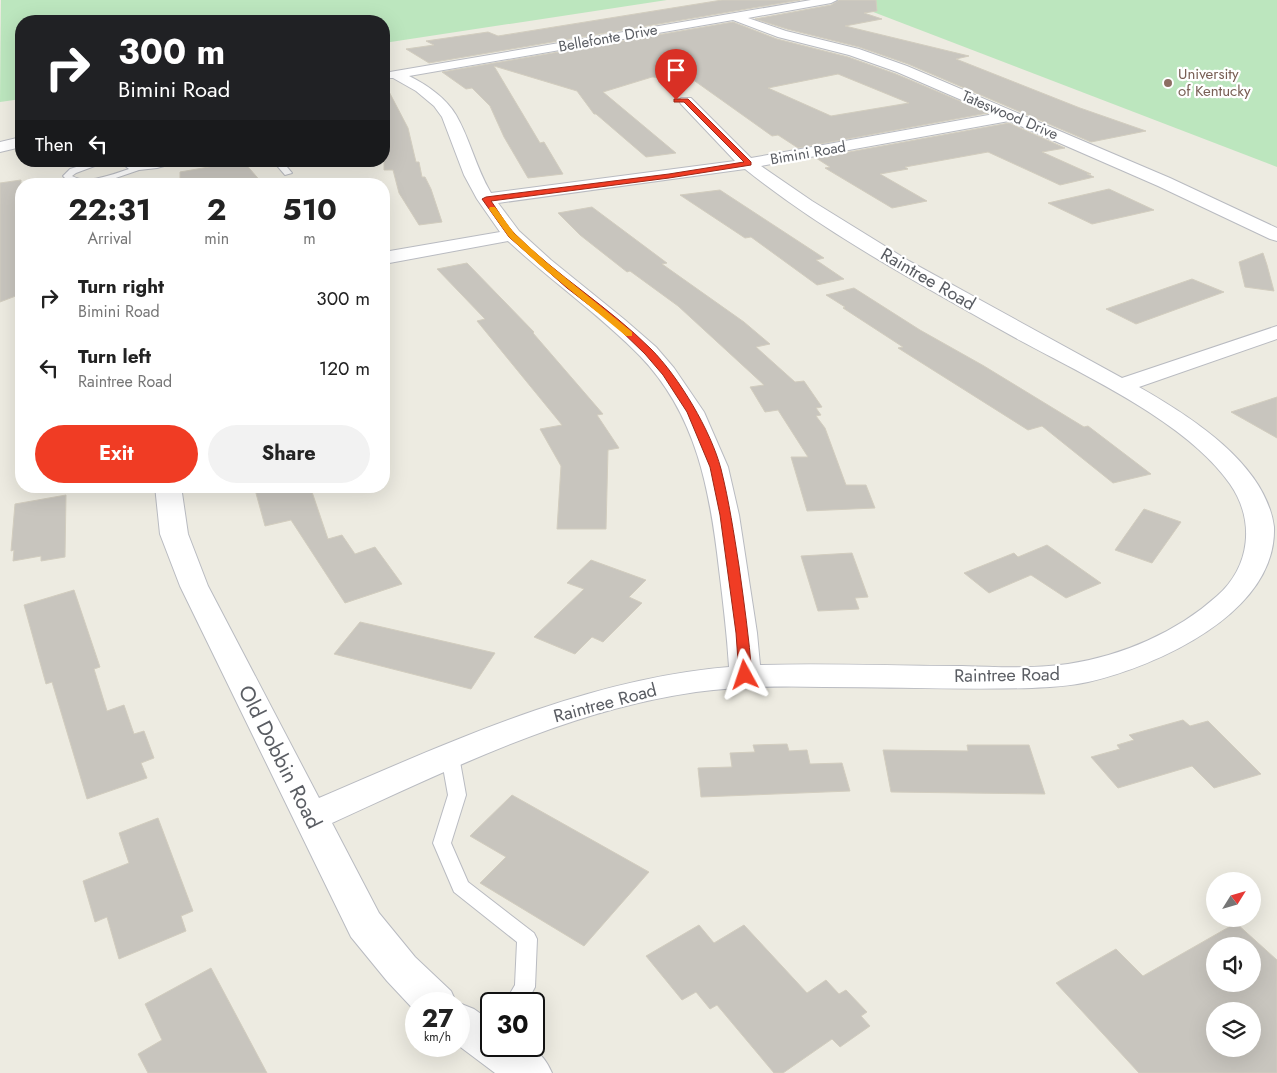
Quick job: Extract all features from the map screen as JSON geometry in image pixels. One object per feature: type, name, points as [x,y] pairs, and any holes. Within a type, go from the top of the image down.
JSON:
[{"type":"street","name":"Bellefonte Drive","points":[[390,75],[831,0]]},
{"type":"street","name":"Tateswood Drive","points":[[735,17],[782,34],[871,57],[902,69],[1164,182],[1277,236]]},
{"type":"street","points":[[390,75],[421,88],[439,103],[449,116],[472,175],[486,199],[512,235],[563,281],[618,324],[648,352],[666,373],[692,412],[715,467],[726,515],[742,633],[745,675]]},
{"type":"street","name":"Raintree Road","points":[[310,816],[450,756],[571,710],[674,684],[745,675],[1046,678],[1097,669],[1141,655],[1190,631],[1229,603],[1251,574],[1258,554],[1261,535],[1256,514],[1238,476],[1213,449],[1172,416],[893,260],[809,206],[749,164],[677,98]]},
{"type":"street","name":"Bimini Road","points":[[486,199],[749,164],[1010,116]]},
{"type":"street","points":[[0,148],[15,144]]},
{"type":"street","points":[[390,257],[512,235]]},
{"type":"street","points":[[1121,386],[1277,332]]},
{"type":"street","name":"Old Dobbin Road","points":[[168,493],[174,534],[194,586],[365,925],[401,968],[424,992]]},
{"type":"street","points":[[479,1035],[530,1073]]},
{"type":"lane","points":[[68,178],[67,176],[73,171],[85,167]]},
{"type":"lane","points":[[132,167],[136,169]]},
{"type":"lane","points":[[112,178],[146,167]]},
{"type":"lane","points":[[282,167],[288,173]]},
{"type":"lane","points":[[450,756],[457,795],[442,843],[461,887],[527,939],[525,987],[522,992]]},
{"type":"green space","points":[[1,0],[667,0],[390,42],[390,15],[15,15],[15,100],[0,102]]},
{"type":"green space","name":"University of Kentucky","points":[[842,0],[1277,0],[1277,167]]},
{"type":"building","points":[[722,0],[800,0],[429,63],[406,49],[434,45],[426,41],[488,32],[498,36]]},
{"type":"building","points":[[839,0],[876,0],[877,11],[864,13],[882,19],[845,26],[969,56],[956,59],[1080,108],[1146,131],[1091,142],[908,64],[859,47],[755,19],[831,5]]},
{"type":"building","points":[[733,22],[777,39],[848,57],[896,74],[988,113],[798,148],[778,135],[772,136],[692,79],[652,77],[603,92],[676,153],[646,157],[594,114],[577,91],[494,66],[540,143],[544,142],[563,174],[528,178],[504,137],[490,106],[472,88],[466,89],[442,72]],"holes":[[[838,74],[909,103],[831,116],[768,88]]]},
{"type":"building","points":[[390,94],[408,128],[416,162],[419,162],[422,177],[425,177],[431,189],[442,222],[419,225],[399,193],[393,170],[384,170],[384,167],[390,167]]},
{"type":"building","points":[[1009,123],[1065,148],[1042,152],[1094,177],[1060,185],[988,152],[905,167],[908,169],[880,174],[927,201],[892,208],[825,168],[830,167],[816,158]]},
{"type":"building","points":[[209,167],[248,167],[258,178],[180,178],[180,172]]},
{"type":"building","points":[[15,181],[15,296],[0,302],[0,183]]},
{"type":"building","points":[[1109,189],[1154,210],[1092,224],[1048,203]]},
{"type":"building","points":[[720,190],[824,258],[816,260],[844,279],[817,285],[751,237],[745,238],[680,195]]},
{"type":"building","points":[[592,207],[667,263],[662,264],[744,322],[770,344],[756,347],[795,382],[804,381],[822,407],[816,408],[821,415],[816,416],[825,428],[846,485],[866,485],[875,508],[807,511],[791,457],[808,457],[778,410],[765,412],[750,387],[764,385],[678,306],[630,271],[627,272],[580,235],[558,213]]},
{"type":"building","points":[[1263,253],[1274,291],[1245,287],[1239,262]]},
{"type":"building","points":[[467,263],[534,332],[603,414],[597,415],[619,448],[608,450],[606,529],[557,529],[561,466],[540,429],[562,425],[477,321],[485,319],[437,269]]},
{"type":"building","points":[[1192,279],[1224,292],[1136,324],[1106,309]]},
{"type":"building","points":[[854,288],[920,330],[984,366],[1084,427],[1088,426],[1151,474],[1113,483],[1042,426],[1028,430],[898,348],[903,347],[826,295]]},
{"type":"building","points":[[1277,397],[1277,438],[1231,412]]},
{"type":"building","points":[[256,493],[312,493],[328,539],[342,535],[355,554],[375,547],[402,584],[345,603],[291,520],[265,526]]},
{"type":"building","points":[[66,495],[65,557],[41,561],[41,556],[13,561],[14,550],[11,551],[15,504]]},
{"type":"building","points":[[1144,509],[1181,522],[1152,563],[1115,550]]},
{"type":"building","points":[[1047,545],[1101,583],[1066,598],[1031,575],[989,593],[964,573],[1014,553],[1018,557]]},
{"type":"building","points":[[852,553],[868,597],[855,598],[859,609],[818,611],[801,556]]},
{"type":"building","points":[[591,560],[646,580],[629,597],[642,603],[603,642],[592,637],[575,654],[534,637],[584,589],[567,583]]},
{"type":"building","points":[[74,590],[100,667],[94,669],[107,711],[124,705],[134,734],[144,731],[154,758],[141,763],[147,778],[87,799],[52,682],[46,684],[24,605]]},
{"type":"building","points":[[360,622],[495,653],[471,689],[334,654]]},
{"type":"building","points":[[1183,720],[1190,726],[1208,721],[1261,774],[1214,788],[1192,766],[1118,788],[1091,757],[1120,749],[1117,745],[1134,740],[1129,735]]},
{"type":"building","points":[[787,744],[789,751],[807,750],[810,764],[842,763],[850,791],[701,797],[698,768],[732,767],[730,753],[755,752],[753,745]]},
{"type":"building","points":[[967,745],[1029,745],[1045,794],[891,792],[883,750],[968,751]]},
{"type":"building","points":[[512,795],[649,872],[584,946],[480,883],[506,857],[470,836]]},
{"type":"building","points":[[158,818],[193,911],[181,916],[186,931],[119,959],[107,917],[95,922],[83,881],[129,863],[119,833]]},
{"type":"building","points":[[699,925],[714,943],[744,925],[807,993],[826,980],[839,994],[846,990],[867,1012],[861,1016],[870,1026],[840,1047],[832,1039],[783,1073],[774,1073],[717,1005],[710,1009],[696,992],[682,1000],[646,956]]},
{"type":"building","points":[[1227,928],[1242,928],[1252,937],[1211,937]]},
{"type":"building","points":[[1206,940],[1206,992],[1261,992],[1261,946],[1277,960],[1277,1073],[1139,1073],[1056,983],[1116,949],[1143,976]]},
{"type":"building","points":[[211,968],[267,1073],[148,1073],[138,1054],[162,1040],[145,1004]]},
{"type":"slow traffic","points":[[493,209],[512,235],[629,334]]},
{"type":"place","name":"University of Kentucky","points":[[1168,83]]},
{"type":"route","points":[[676,100],[686,101],[749,164],[486,199],[512,235],[570,286],[618,324],[648,352],[666,373],[692,412],[715,467],[726,515],[742,633],[745,675]]}]
